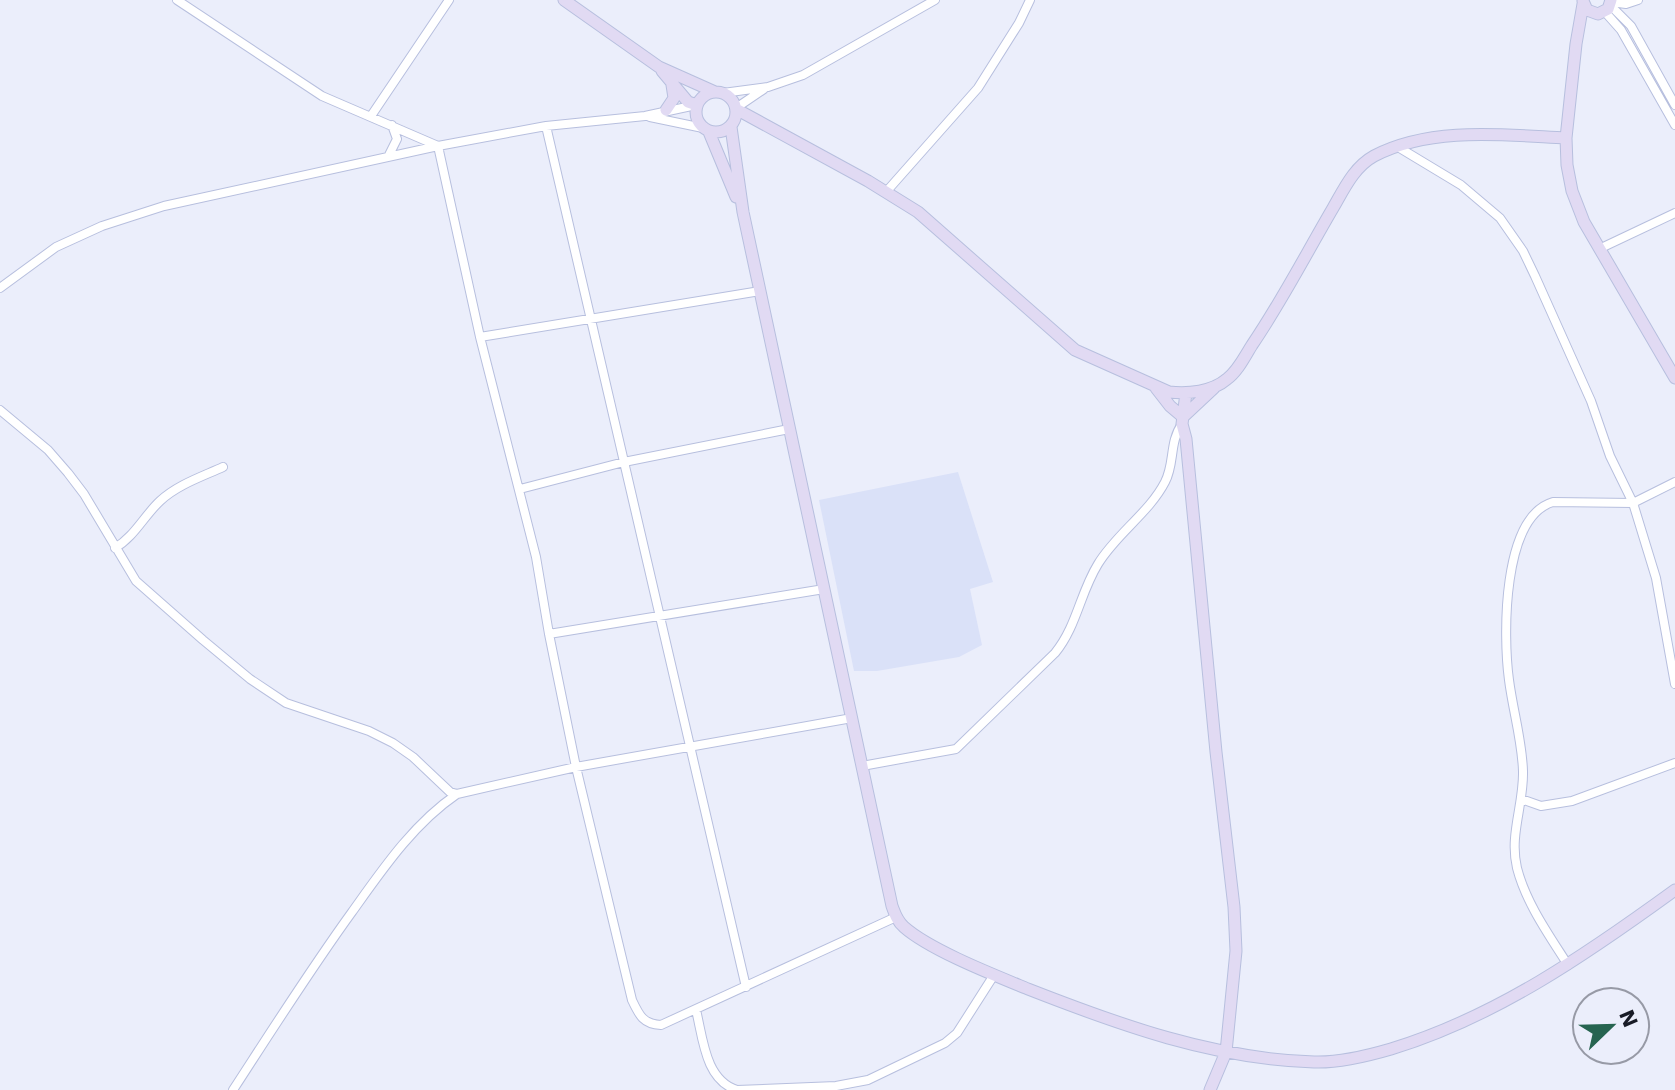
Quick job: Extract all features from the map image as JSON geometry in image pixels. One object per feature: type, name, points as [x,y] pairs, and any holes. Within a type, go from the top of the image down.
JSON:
[{"type":"street","points":[[177,0],[322,96],[438,146]]},
{"type":"street","points":[[371,116],[449,0]]},
{"type":"street","points":[[564,0],[659,67],[732,99],[743,212],[862,766],[896,917],[902,925],[919,938],[994,975],[1141,1031],[1226,1052],[1317,1062],[1369,1055],[1459,1024],[1501,1004],[1568,965],[1675,890]]},
{"type":"street","points":[[886,192],[978,88],[1030,0]]},
{"type":"street","points":[[1583,2],[1590,12],[1638,0]]},
{"type":"street","points":[[743,212],[706,130],[696,117],[697,105],[704,96],[768,87],[803,75],[931,1]]},
{"type":"street","points":[[1583,2],[1566,138],[1572,191],[1599,249],[1675,378]]},
{"type":"street","points":[[1576,44],[1587,25],[1607,7]]},
{"type":"street","points":[[1607,7],[1631,26],[1674,100]]},
{"type":"street","points":[[1607,7],[1675,125]]},
{"type":"street","points":[[659,67],[688,102],[697,105]]},
{"type":"street","points":[[666,110],[674,98],[670,81]]},
{"type":"street","points":[[645,116],[721,133],[734,116],[768,87]]},
{"type":"street","points":[[0,288],[56,247],[102,226],[164,206],[389,155],[546,126],[645,116],[697,105]]},
{"type":"street","points":[[734,116],[764,126],[918,212],[1063,342],[1089,357],[1169,392],[1186,393],[1216,386]]},
{"type":"street","points":[[389,155],[397,139],[392,125]]},
{"type":"street","points":[[546,126],[746,987]]},
{"type":"street","points":[[862,766],[956,749],[1055,653],[1066,639],[1100,560],[1164,485],[1171,464],[1174,435],[1182,420],[1216,386],[1229,378],[1265,325],[1350,179],[1374,156],[1398,147],[1445,137],[1506,135],[1566,138]]},
{"type":"street","points":[[438,146],[480,337],[536,557],[576,767],[632,1000],[639,1015],[649,1024],[661,1025],[896,917]]},
{"type":"street","points":[[1398,147],[1461,185],[1500,218],[1552,308],[1610,456],[1633,503],[1656,578],[1675,684]]},
{"type":"street","points":[[1599,249],[1675,213]]},
{"type":"street","points":[[480,337],[760,291]]},
{"type":"street","points":[[1153,384],[1182,420]]},
{"type":"street","points":[[1186,393],[1182,420],[1234,907],[1236,951],[1226,1052],[1210,1090]]},
{"type":"street","points":[[0,410],[48,450],[68,473],[142,587],[267,692],[286,703],[369,731],[393,743],[413,757],[450,792],[457,794]]},
{"type":"street","points":[[520,489],[624,462],[789,429]]},
{"type":"street","points":[[115,548],[128,540],[170,493],[223,467]]},
{"type":"street","points":[[1568,965],[1540,920],[1516,865],[1514,846],[1523,773],[1505,639],[1507,607],[1519,538],[1536,510],[1553,502],[1633,503],[1675,482]]},
{"type":"street","points":[[549,634],[824,589]]},
{"type":"street","points":[[233,1090],[366,891],[426,817],[457,794],[576,767],[852,718]]},
{"type":"street","points":[[1521,799],[1541,806],[1572,801],[1675,763]]},
{"type":"street","points":[[696,1010],[711,1067],[722,1088],[836,1086],[868,1080],[945,1043],[957,1033],[994,975]]},
{"type":"shaded area","points":[[958,472],[993,582],[970,589],[982,645],[959,657],[877,671],[854,671],[819,500]]}]
